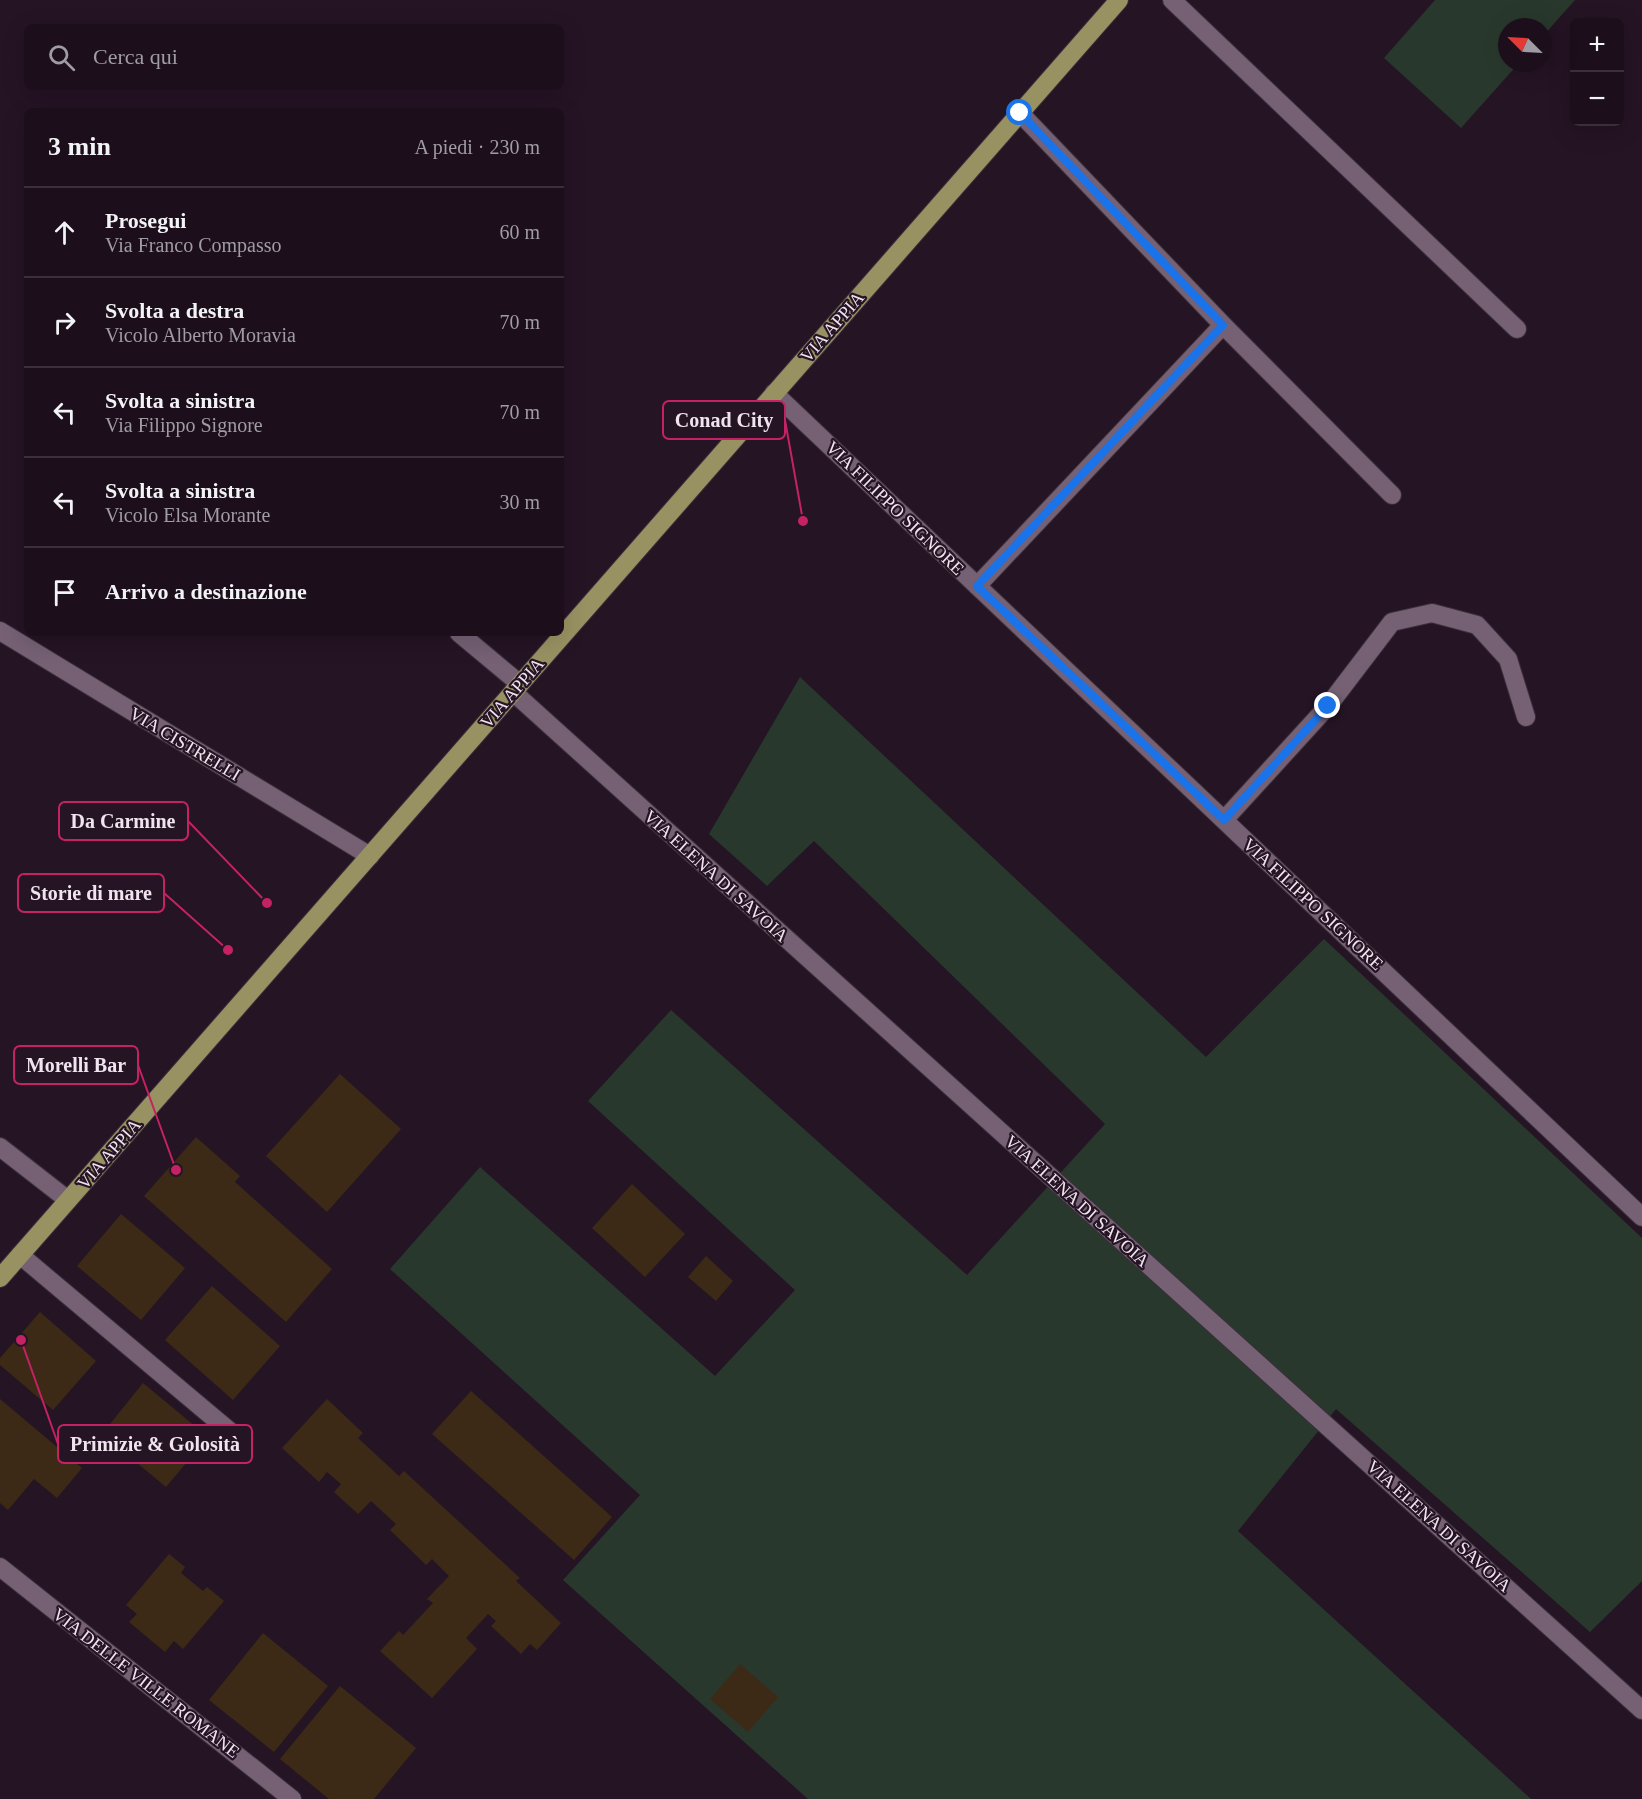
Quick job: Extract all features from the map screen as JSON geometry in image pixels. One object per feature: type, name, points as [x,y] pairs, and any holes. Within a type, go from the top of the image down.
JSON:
[{"type":"main road","name":"VIA APPIA","points":[[564,633],[1119,0]]},
{"type":"main road","name":"VIA APPIA","points":[[0,1278],[561,636]]},
{"type":"street","points":[[1172,0],[1517,328]]},
{"type":"street","points":[[1020,113],[1223,325],[1392,495]]},
{"type":"street","points":[[977,586],[1223,325]]},
{"type":"street","name":"VIA FILIPPO SIGNORE","points":[[774,393],[1642,1217]]},
{"type":"street","points":[[1224,820],[1328,706],[1392,622],[1432,613],[1478,625],[1508,659],[1526,717]]},
{"type":"street","name":"VIA CISTRELLI","points":[[0,631],[370,856]]},
{"type":"street","name":"VIA ELENA DI SAVOIA","points":[[462,636],[516,688],[1642,1710]]},
{"type":"street","points":[[0,1147],[68,1200]]},
{"type":"street","points":[[20,1255],[233,1434]]},
{"type":"street","name":"VIA DELLE VILLE ROMANE","points":[[0,1567],[292,1799]]},
{"type":"green space","points":[[1435,0],[1575,0],[1552,26],[1552,18],[1498,18],[1498,72],[1511,72],[1461,128],[1384,58]]},
{"type":"green space","points":[[800,677],[1206,1057],[1324,939],[1642,1238],[1642,1581],[1590,1632],[1336,1409],[1238,1531],[1531,1799],[808,1799],[563,1580],[640,1495],[390,1269],[480,1167],[715,1376],[795,1290],[588,1101],[671,1010],[967,1275],[1105,1124],[814,841],[767,886],[709,834]]},
{"type":"building","points":[[340,1074],[401,1129],[327,1212],[266,1156]]},
{"type":"building","points":[[196,1137],[240,1176],[235,1182],[332,1269],[286,1322],[144,1196]]},
{"type":"building","points":[[632,1184],[685,1234],[645,1277],[592,1228]]},
{"type":"building","points":[[121,1214],[185,1268],[141,1320],[77,1266]]},
{"type":"building","points":[[706,1256],[733,1281],[716,1301],[688,1277]]},
{"type":"building","points":[[212,1286],[280,1346],[233,1400],[165,1340]]},
{"type":"building","points":[[40,1312],[96,1361],[53,1410],[0,1365],[0,1358]]},
{"type":"building","points":[[143,1383],[208,1437],[166,1487],[102,1434]]},
{"type":"building","points":[[471,1391],[612,1517],[574,1560],[432,1434]]},
{"type":"building","points":[[0,1399],[82,1468],[57,1498],[34,1479],[8,1510],[0,1503]]},
{"type":"building","points":[[327,1399],[363,1433],[358,1438],[399,1476],[404,1471],[520,1578],[516,1581],[561,1623],[537,1650],[530,1644],[521,1654],[491,1626],[496,1621],[488,1614],[466,1638],[477,1649],[432,1698],[380,1651],[399,1631],[403,1635],[433,1603],[427,1599],[449,1576],[432,1559],[426,1565],[390,1530],[396,1524],[371,1501],[358,1514],[334,1492],[341,1484],[327,1472],[319,1482],[282,1448]]},
{"type":"building","points":[[169,1554],[185,1567],[181,1573],[203,1591],[207,1587],[224,1601],[183,1649],[174,1641],[165,1652],[129,1622],[137,1614],[126,1605]]},
{"type":"building","points":[[263,1633],[328,1686],[274,1752],[209,1700]]},
{"type":"building","points":[[740,1664],[778,1697],[748,1732],[710,1699]]},
{"type":"building","points":[[340,1686],[416,1748],[374,1799],[329,1799],[280,1759]]},
{"type":"place","name":"Conad City","points":[[803,521]]},
{"type":"place","name":"Da Carmine","points":[[267,903]]},
{"type":"place","name":"Storie di mare","points":[[228,950]]},
{"type":"place","name":"Morelli Bar","points":[[176,1170]]},
{"type":"place","name":"Primizie & Golosità","points":[[21,1340]]},
{"type":"route","points":[[1020,113],[1223,325],[977,586],[1224,820],[1328,706]]}]
